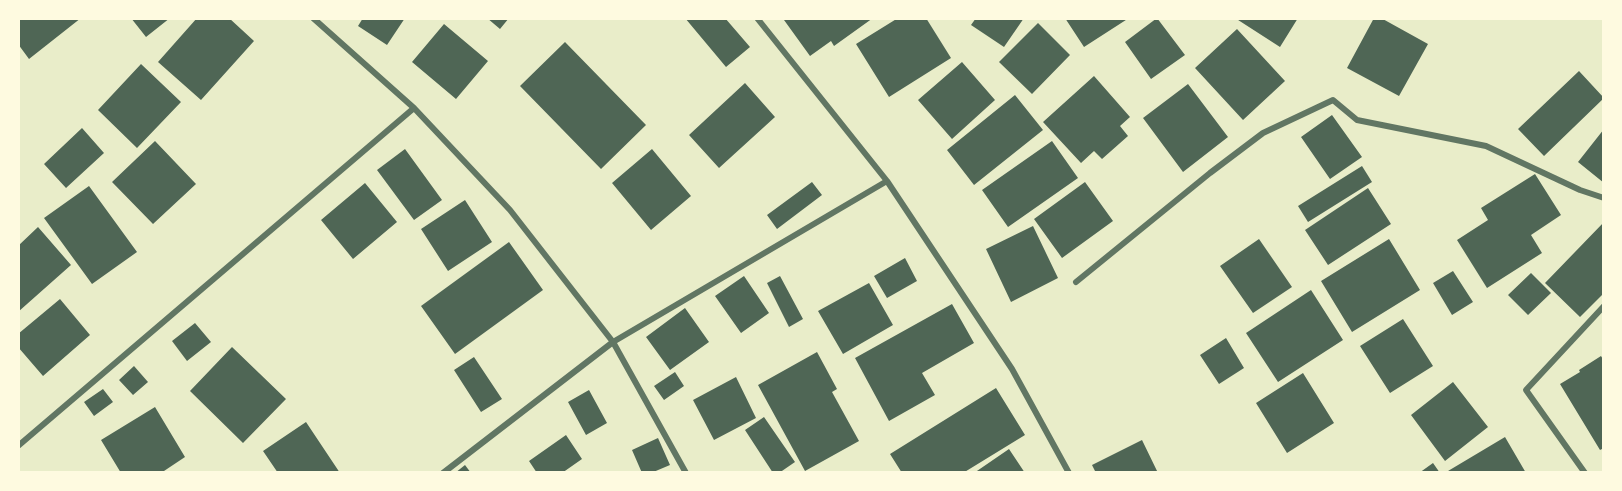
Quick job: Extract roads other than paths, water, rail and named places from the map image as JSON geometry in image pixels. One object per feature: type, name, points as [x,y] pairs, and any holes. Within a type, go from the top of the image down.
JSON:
[{"type":"street","points":[[314,18],[414,108],[510,210],[613,342],[686,473]]},
{"type":"street","points":[[757,18],[887,181],[1012,369],[1069,473]]},
{"type":"street","points":[[1076,282],[1263,133],[1333,100],[1357,120],[1486,146],[1581,190],[1604,198]]},
{"type":"street","points":[[18,446],[414,108]]},
{"type":"street","points":[[444,473],[613,342],[887,181]]},
{"type":"street","points":[[1585,473],[1526,390],[1604,306]]}]
